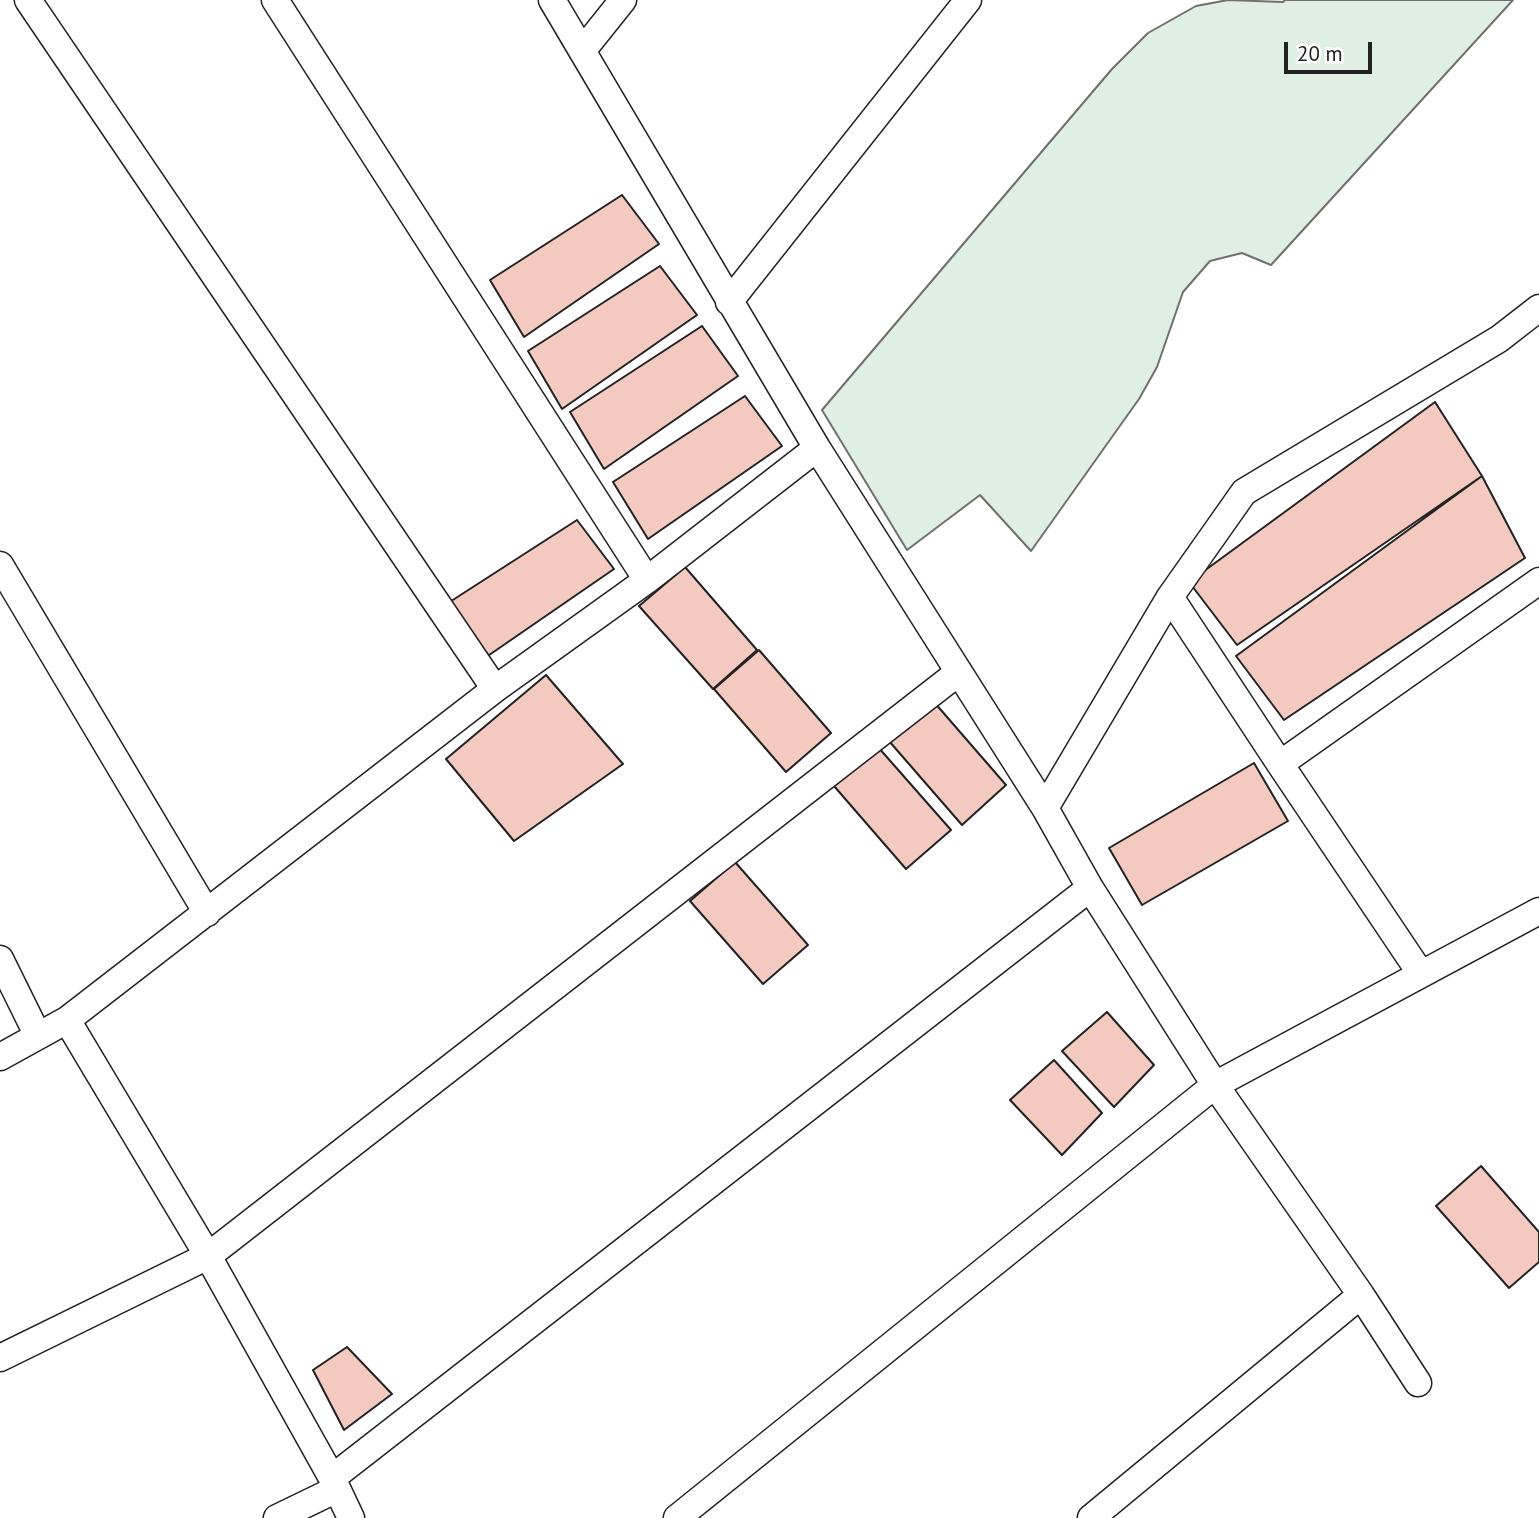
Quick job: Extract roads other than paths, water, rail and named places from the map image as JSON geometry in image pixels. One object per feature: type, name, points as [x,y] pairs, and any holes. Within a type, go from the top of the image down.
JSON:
[{"type":"street","points":[[28,0],[495,689]]},
{"type":"street","points":[[275,0],[647,580]]},
{"type":"street","points":[[552,0],[817,449],[1045,808],[1090,888],[1215,1085],[1361,1295],[1418,1383]]},
{"type":"street","points":[[583,50],[623,0]]},
{"type":"street","points":[[729,302],[968,0]]},
{"type":"street","points":[[1045,808],[1170,597],[1244,492],[1499,339],[1539,308]]},
{"type":"street","points":[[0,1057],[67,1020],[495,689],[647,580],[817,449]]},
{"type":"street","points":[[0,565],[207,913]]},
{"type":"street","points":[[1280,764],[1539,580]]},
{"type":"street","points":[[1170,597],[1422,974]]},
{"type":"street","points":[[0,1358],[208,1256],[959,672]]},
{"type":"street","points":[[277,1518],[334,1483],[1090,888]]},
{"type":"street","points":[[677,1518],[1215,1085],[1539,911]]},
{"type":"street","points":[[0,959],[38,1036]]},
{"type":"street","points":[[67,1020],[208,1256],[351,1518]]},
{"type":"street","points":[[1091,1518],[1361,1295]]}]
